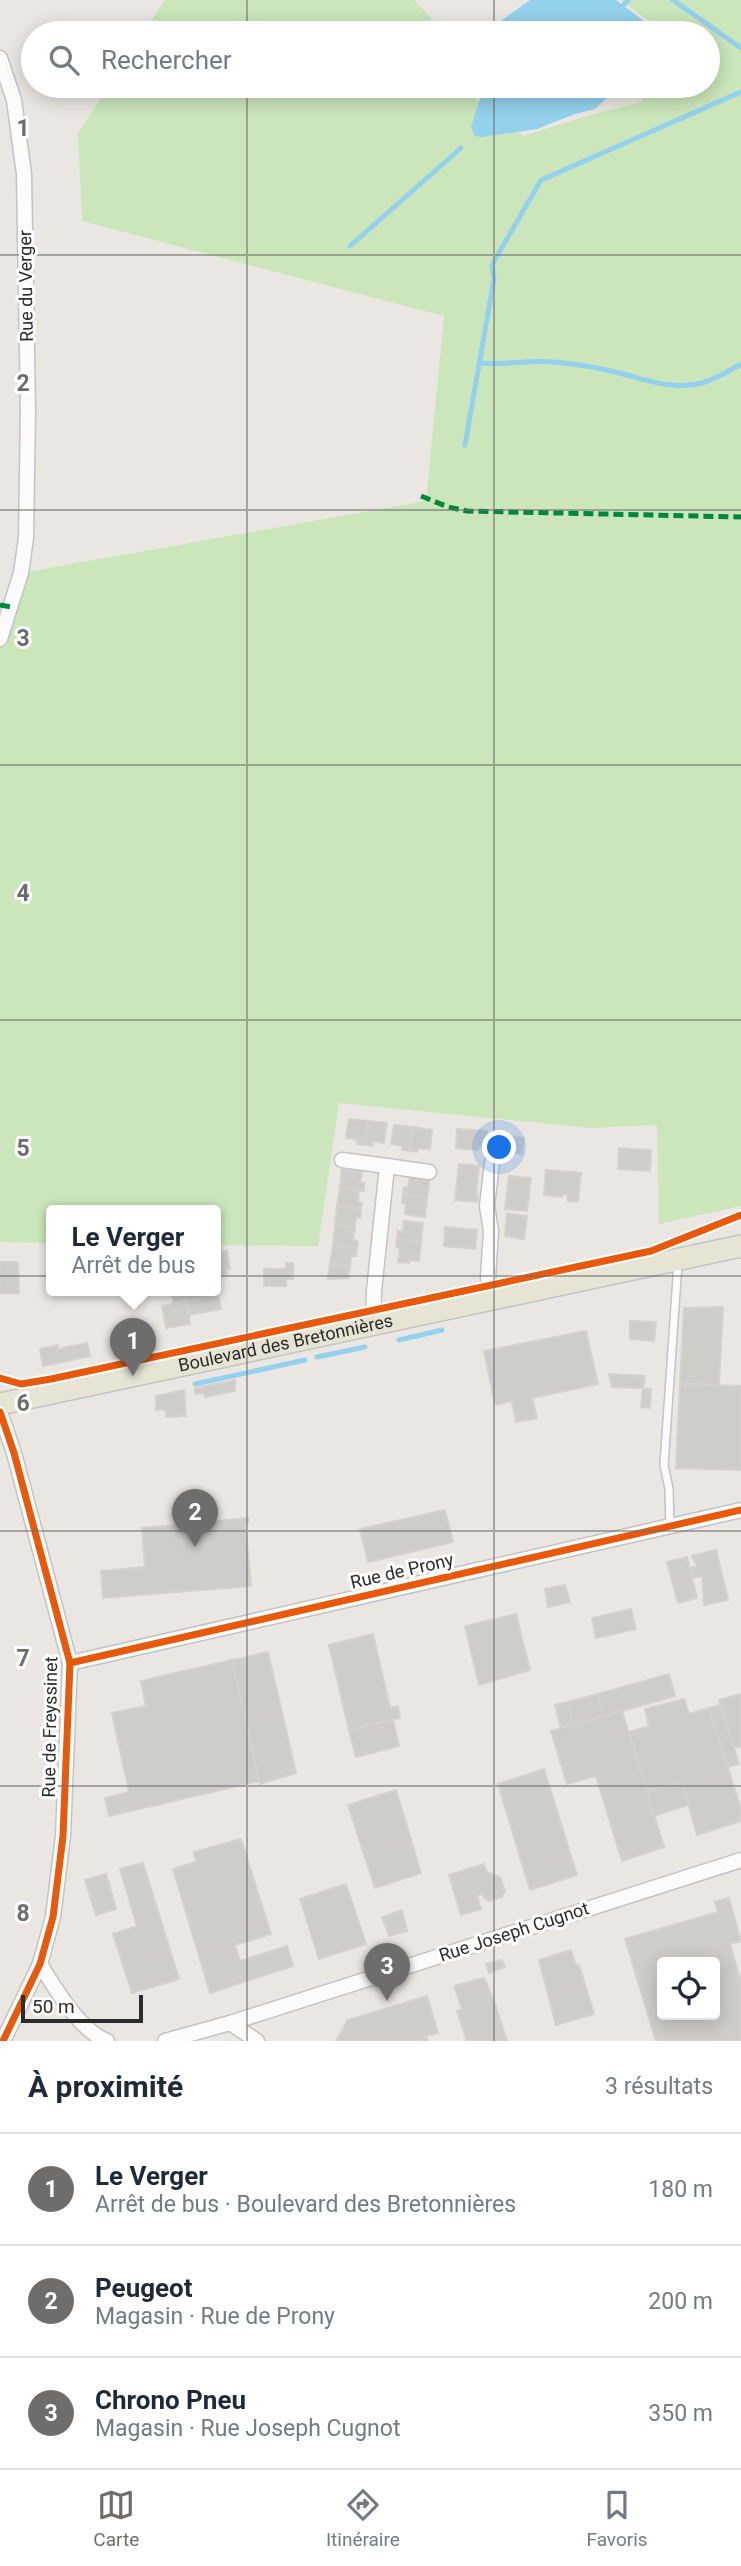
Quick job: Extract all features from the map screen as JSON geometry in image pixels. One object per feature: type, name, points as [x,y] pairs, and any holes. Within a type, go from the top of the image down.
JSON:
[{"type":"main road","name":"Boulevard des Bretonnières","points":[[0,1404],[741,1245]]},
{"type":"street","name":"Rue du Verger","points":[[0,58],[15,107],[24,186],[28,410],[26,525],[21,573],[0,639]]},
{"type":"street","points":[[342,1160],[429,1172]]},
{"type":"street","points":[[490,1300],[488,1277],[491,1231],[487,1206],[492,1163]]},
{"type":"street","points":[[373,1325],[373,1300],[387,1166]]},
{"type":"street","name":"Rue de Freyssinet","points":[[0,1412],[14,1453],[70,1663],[60,1878],[40,1964],[4,2041]]},
{"type":"street","name":"Rue de Prony","points":[[70,1663],[741,1510]]},
{"type":"street","name":"Rue Joseph Cugnot","points":[[165,2041],[230,2023],[741,1860]]},
{"type":"street","points":[[40,1964],[70,2009],[93,2033],[107,2041]]},
{"type":"street","points":[[230,2023],[257,2041]]},
{"type":"lane","points":[[670,1527],[669,1489],[664,1465],[678,1259]]},
{"type":"green space","points":[[165,0],[414,0],[434,21],[151,21]]},
{"type":"green space","points":[[620,0],[741,0],[741,1206],[659,1224],[657,1125],[591,1128],[339,1103],[318,1246],[221,1245],[221,1205],[46,1205],[46,1243],[0,1242],[0,639],[21,573],[426,501],[444,316],[82,221],[78,133],[101,98],[474,98],[523,136],[641,102],[643,98],[720,98],[720,21],[649,21]]},
{"type":"water","points":[[530,0],[616,0],[644,21],[502,21]]},
{"type":"water","points":[[480,98],[607,98],[595,109],[537,129],[481,137],[475,136],[471,127]]},
{"type":"building","points":[[349,1119],[368,1121],[365,1145],[357,1144],[357,1139],[346,1138]]},
{"type":"building","points":[[368,1121],[387,1123],[384,1143],[373,1141],[372,1146],[365,1145]]},
{"type":"building","points":[[394,1125],[413,1127],[410,1151],[402,1150],[403,1146],[391,1144]]},
{"type":"building","points":[[413,1127],[432,1130],[430,1149],[418,1148],[417,1152],[410,1151]]},
{"type":"building","points":[[457,1129],[487,1131],[486,1147],[478,1147],[478,1150],[456,1148]]},
{"type":"building","points":[[496,1135],[524,1138],[522,1154],[494,1151]]},
{"type":"building","points":[[619,1148],[651,1150],[650,1171],[618,1169]]},
{"type":"building","points":[[459,1164],[479,1166],[477,1202],[455,1200]]},
{"type":"building","points":[[342,1169],[362,1172],[360,1183],[364,1183],[364,1191],[340,1188]]},
{"type":"building","points":[[546,1170],[581,1173],[578,1202],[568,1201],[568,1195],[544,1195]]},
{"type":"building","points":[[410,1176],[430,1179],[427,1198],[403,1194],[404,1187],[408,1188]]},
{"type":"building","points":[[509,1176],[531,1178],[527,1211],[505,1209]]},
{"type":"building","points":[[340,1188],[359,1190],[358,1202],[362,1203],[361,1209],[337,1206]]},
{"type":"building","points":[[403,1194],[427,1198],[425,1217],[405,1214]]},
{"type":"building","points":[[337,1206],[361,1209],[360,1218],[356,1217],[355,1228],[335,1225]]},
{"type":"building","points":[[507,1214],[527,1216],[524,1239],[505,1236]]},
{"type":"building","points":[[404,1221],[423,1223],[421,1242],[397,1239],[398,1231],[403,1232]]},
{"type":"building","points":[[335,1225],[355,1228],[353,1240],[358,1241],[357,1248],[333,1245]]},
{"type":"building","points":[[445,1227],[477,1230],[475,1249],[444,1246]]},
{"type":"building","points":[[397,1239],[421,1242],[419,1261],[398,1262],[400,1248],[396,1247]]},
{"type":"building","points":[[333,1245],[357,1248],[356,1256],[351,1256],[350,1266],[330,1264]]},
{"type":"building","points":[[227,1251],[230,1269],[226,1269],[227,1274],[221,1275],[221,1252]]},
{"type":"building","points":[[0,1262],[18,1262],[19,1293],[0,1293]]},
{"type":"building","points":[[286,1263],[293,1263],[293,1279],[286,1279],[286,1286],[264,1286],[264,1269],[286,1269]]},
{"type":"building","points":[[330,1264],[350,1266],[348,1278],[328,1279]]},
{"type":"building","points":[[172,1296],[185,1296],[186,1301],[174,1304]]},
{"type":"building","points":[[185,1296],[206,1296],[206,1298],[186,1301]]},
{"type":"building","points":[[218,1296],[221,1309],[189,1315],[186,1301]]},
{"type":"building","points":[[186,1301],[190,1324],[166,1328],[162,1306]]},
{"type":"building","points":[[723,1307],[719,1385],[680,1384],[684,1308]]},
{"type":"building","points":[[630,1321],[656,1322],[654,1341],[630,1339]]},
{"type":"building","points":[[586,1331],[598,1384],[532,1398],[537,1418],[516,1422],[512,1401],[495,1405],[484,1351]]},
{"type":"building","points":[[87,1343],[90,1356],[43,1366],[40,1349],[58,1345],[58,1349]]},
{"type":"building","points":[[609,1374],[645,1376],[643,1388],[612,1387]]},
{"type":"building","points":[[235,1380],[235,1391],[205,1397],[204,1393],[195,1394],[195,1388]]},
{"type":"building","points":[[680,1384],[741,1386],[741,1470],[676,1468]]},
{"type":"building","points":[[643,1388],[651,1389],[650,1408],[641,1407]]},
{"type":"building","points":[[184,1390],[186,1416],[166,1417],[166,1410],[156,1410],[156,1396]]},
{"type":"building","points":[[445,1510],[453,1542],[368,1562],[360,1529]]},
{"type":"building","points":[[248,1518],[245,1523],[251,1586],[103,1598],[101,1571],[145,1567],[142,1528]]},
{"type":"building","points":[[716,1550],[728,1600],[704,1605],[702,1576],[692,1578],[690,1568],[697,1566],[692,1556]]},
{"type":"building","points":[[687,1557],[697,1598],[678,1603],[667,1562]]},
{"type":"building","points":[[565,1585],[570,1602],[548,1607],[545,1589]]},
{"type":"building","points":[[631,1609],[636,1629],[596,1638],[592,1618]]},
{"type":"building","points":[[516,1614],[530,1670],[479,1685],[465,1626]]},
{"type":"building","points":[[373,1634],[390,1708],[398,1706],[400,1718],[349,1730],[329,1645]]},
{"type":"building","points":[[268,1652],[296,1773],[260,1784],[232,1660]]},
{"type":"building","points":[[232,1660],[259,1781],[109,1816],[105,1798],[129,1792],[112,1713],[146,1706],[141,1681]]},
{"type":"building","points":[[669,1674],[675,1696],[604,1716],[598,1694]]},
{"type":"building","points":[[598,1694],[604,1716],[573,1725],[568,1702]]},
{"type":"building","points":[[741,1694],[741,1746],[734,1748],[719,1700]]},
{"type":"building","points":[[684,1699],[689,1714],[709,1708],[741,1809],[741,1821],[697,1835],[682,1782],[647,1791],[629,1732],[649,1726],[645,1709]]},
{"type":"building","points":[[568,1702],[573,1725],[561,1728],[555,1705]]},
{"type":"building","points":[[720,1705],[739,1764],[728,1767],[709,1708]]},
{"type":"building","points":[[622,1711],[664,1847],[622,1861],[596,1776],[567,1784],[551,1731]]},
{"type":"building","points":[[393,1720],[399,1746],[356,1757],[349,1730]]},
{"type":"building","points":[[544,1769],[577,1875],[530,1890],[498,1784]]},
{"type":"building","points":[[682,1782],[688,1805],[654,1816],[647,1791]]},
{"type":"building","points":[[396,1790],[421,1873],[375,1888],[348,1805]]},
{"type":"building","points":[[241,1839],[271,1934],[235,1945],[240,1961],[287,1946],[293,1966],[210,1993],[173,1869],[196,1862],[194,1852]]},
{"type":"building","points":[[143,1863],[179,1979],[132,1993],[113,1934],[137,1926],[120,1869]]},
{"type":"building","points":[[484,1864],[487,1872],[500,1877],[505,1891],[502,1897],[489,1901],[483,1894],[477,1896],[481,1909],[461,1915],[449,1875]]},
{"type":"building","points":[[106,1874],[116,1909],[96,1915],[85,1880]]},
{"type":"building","points":[[346,1884],[366,1944],[319,1959],[300,1899]]},
{"type":"building","points":[[729,1898],[741,1941],[730,1944],[741,1981],[741,2041],[656,2041],[625,1939],[718,1912],[715,1902]]},
{"type":"building","points":[[402,1910],[407,1931],[389,1936],[382,1917]]},
{"type":"building","points":[[571,1950],[576,1966],[579,1965],[594,2014],[556,2025],[539,1960]]},
{"type":"building","points":[[502,1960],[505,1967],[489,1973],[486,1964]]},
{"type":"building","points":[[484,1978],[507,2041],[467,2041],[457,2011],[462,2009],[454,1986]]},
{"type":"building","points":[[427,1996],[438,2033],[426,2036],[428,2041],[336,2041],[348,2020]]},
{"type":"waterway","points":[[620,9],[628,0]]},
{"type":"waterway","points":[[673,0],[703,21]]},
{"type":"waterway","points":[[720,33],[741,48]]},
{"type":"waterway","points":[[465,445],[494,279],[492,265],[541,180],[741,92]]},
{"type":"waterway","points":[[350,246],[461,148]]},
{"type":"waterway","points":[[479,363],[563,363],[682,386],[707,381],[741,364]]},
{"type":"waterway","points":[[399,1340],[442,1330]]},
{"type":"waterway","points":[[317,1357],[365,1347]]},
{"type":"waterway","points":[[195,1384],[305,1360]]},
{"type":"marked path","points":[[421,496],[467,511],[741,517]]},
{"type":"marked path","points":[[0,605],[11,607]]},
{"type":"cycle path","points":[[0,1378],[21,1384],[51,1379],[651,1251],[741,1215]]},
{"type":"cycle path","points":[[0,1412],[14,1453],[70,1663],[63,1836],[53,1917],[40,1964],[3,2041]]},
{"type":"cycle path","points":[[70,1663],[741,1510]]},
{"type":"place","name":"Le Verger","points":[[133,1376]]},
{"type":"place","name":"Peugeot","points":[[195,1547]]},
{"type":"place","name":"Chrono Pneu","points":[[387,2001]]}]
